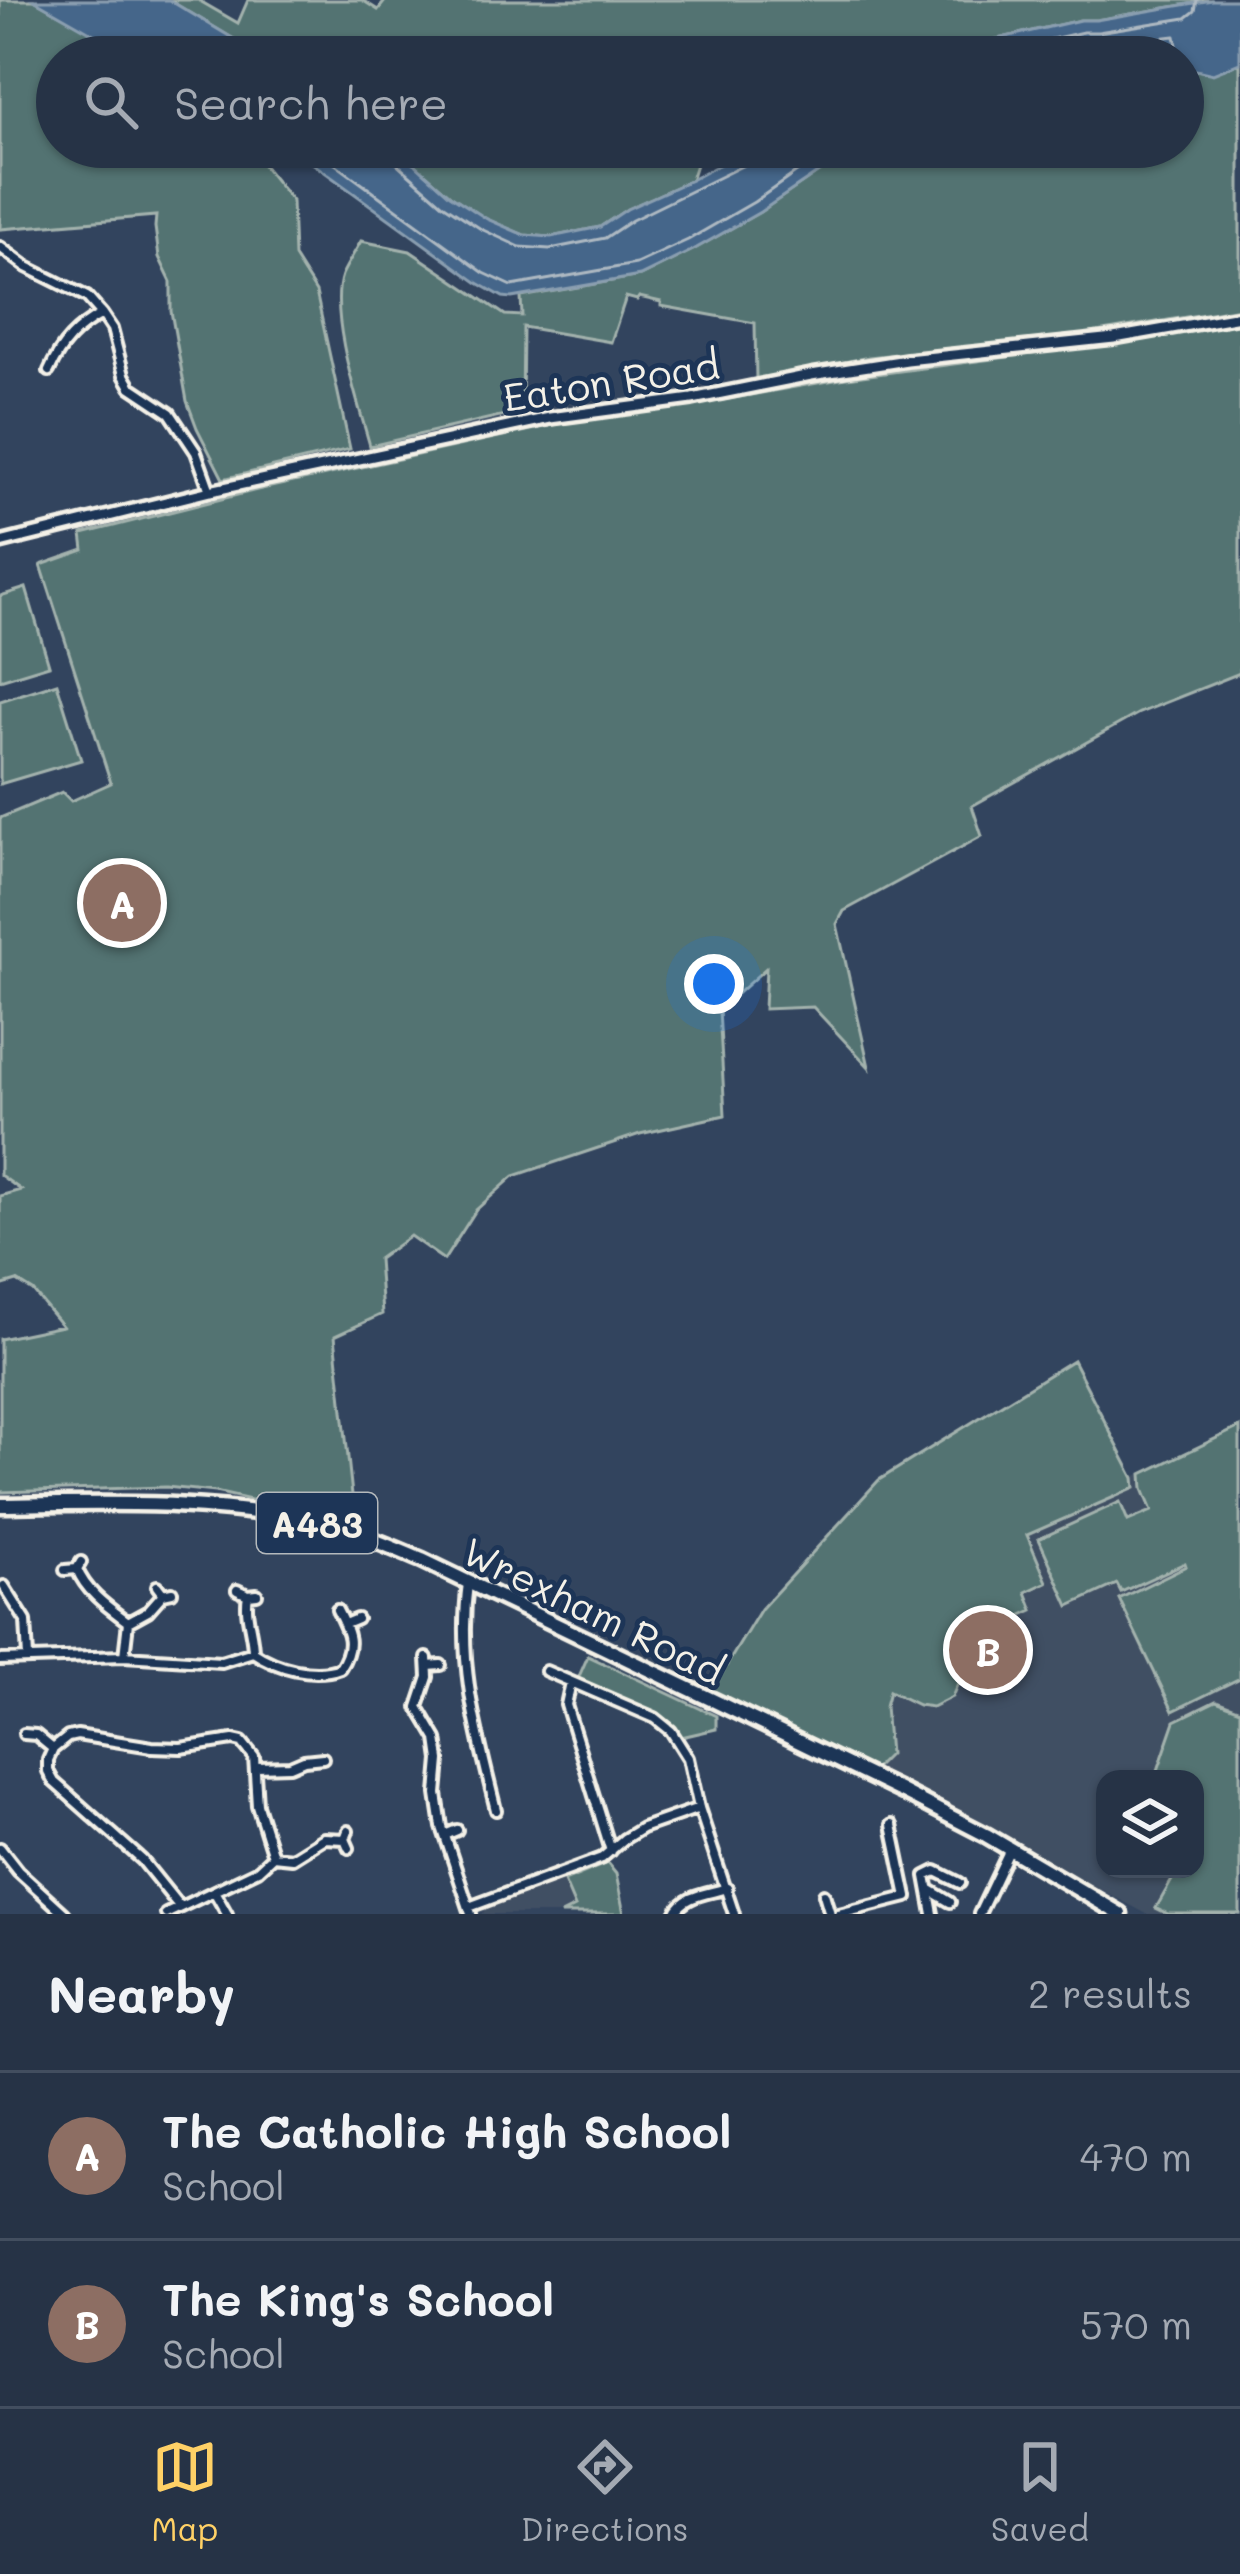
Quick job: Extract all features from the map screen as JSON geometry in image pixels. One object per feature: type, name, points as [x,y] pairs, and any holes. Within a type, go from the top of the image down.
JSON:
[{"type":"highway","name":"Wrexham Road","points":[[0,1505],[172,1505],[310,1522],[365,1536],[901,1791],[1120,1914]]},
{"type":"street","points":[[0,247],[48,279],[87,297],[102,314],[112,329],[124,376],[131,387],[170,413],[196,452],[209,491]]},
{"type":"street","points":[[49,371],[74,331],[102,314]]},
{"type":"street","name":"Eaton Road","points":[[0,543],[209,491],[582,412],[907,360],[1114,338],[1240,316]]},
{"type":"street","points":[[65,1570],[79,1566],[80,1578],[97,1598],[128,1622]]},
{"type":"street","points":[[469,1583],[464,1612],[467,1692],[496,1810]]},
{"type":"street","points":[[4,1586],[26,1621],[28,1658]]},
{"type":"street","points":[[237,1589],[252,1594],[245,1614],[251,1625],[253,1652]]},
{"type":"street","points":[[128,1622],[148,1611],[164,1591]]},
{"type":"street","points":[[253,1652],[278,1665],[334,1671],[349,1654],[351,1644],[337,1610]]},
{"type":"street","points":[[345,1624],[357,1619]]},
{"type":"street","points":[[124,1656],[128,1622]]},
{"type":"street","points":[[0,1660],[124,1656],[221,1662],[253,1652]]},
{"type":"street","points":[[441,1666],[428,1662],[418,1707],[440,1750],[437,1794],[470,1910],[570,1871],[611,1852],[642,1828],[699,1808]]},
{"type":"street","points":[[546,1671],[655,1718],[671,1731],[688,1758],[734,1914]]},
{"type":"street","points":[[572,1682],[566,1705],[611,1852]]},
{"type":"street","points":[[24,1734],[36,1735],[53,1749]]},
{"type":"street","points":[[179,1906],[142,1860],[54,1782],[48,1760],[61,1741],[77,1735],[181,1748],[233,1739],[248,1748],[257,1766],[257,1805],[273,1856]]},
{"type":"street","points":[[257,1766],[290,1766],[325,1757]]},
{"type":"street","points":[[839,1914],[908,1902],[892,1826]]},
{"type":"street","points":[[445,1835],[458,1830]]},
{"type":"street","points":[[879,1840],[895,1837]]},
{"type":"street","points":[[166,1914],[257,1870],[273,1856],[292,1858],[324,1838],[347,1839]]},
{"type":"street","points":[[0,1848],[65,1914]]},
{"type":"street","points":[[979,1914],[1010,1850]]},
{"type":"street","points":[[933,1914],[926,1876],[937,1871],[960,1883]]},
{"type":"street","points":[[675,1914],[684,1900],[727,1888]]},
{"type":"street","points":[[928,1889],[950,1901]]},
{"type":"street","points":[[214,1891],[227,1914]]},
{"type":"street","points":[[824,1894],[830,1914]]},
{"type":"shaded area","points":[[1073,1360],[1134,1477],[1240,1427],[1240,1914],[1147,1914],[711,1691],[761,1609],[879,1480]]},
{"type":"shaded area","points":[[606,1862],[616,1874],[624,1914],[483,1914],[485,1907]]},
{"type":"green space","points":[[0,0],[34,0],[98,36],[36,36],[36,168],[265,168],[292,201],[294,257],[316,292],[350,449],[223,479],[187,401],[171,311],[171,282],[159,257],[156,216],[0,229]]},
{"type":"green space","points":[[169,0],[198,0],[238,23],[248,0],[362,0],[378,10],[386,0],[1212,0],[1010,36],[229,36]]},
{"type":"green space","points":[[1240,63],[1240,308],[1073,336],[869,357],[756,380],[755,323],[626,297],[611,342],[523,327],[522,411],[370,446],[339,313],[342,275],[361,241],[410,251],[505,315],[522,316],[521,297],[640,276],[760,212],[826,168],[1204,168],[1204,71]]},
{"type":"green space","points":[[419,168],[695,168],[691,180],[627,209],[600,227],[551,237],[524,235],[486,219]]},
{"type":"green space","points":[[1240,321],[1240,673],[1139,713],[972,806],[982,836],[844,911],[837,924],[869,1067],[813,1007],[764,1009],[766,968],[719,1010],[725,1115],[640,1134],[514,1176],[476,1210],[444,1260],[410,1236],[378,1259],[382,1314],[335,1336],[355,1523],[215,1492],[166,1487],[0,1492],[0,1339],[62,1326],[33,1291],[17,1281],[0,1286],[0,1196],[21,1190],[0,1175],[0,818],[62,792],[71,801],[111,783],[41,565],[84,550],[82,534],[257,490],[586,418]]},
{"type":"green space","points":[[26,588],[49,665],[0,680],[0,596]]},
{"type":"green space","points":[[57,683],[81,760],[0,784],[0,701]]},
{"type":"green space","points":[[1073,1360],[1135,1488],[1027,1535],[1047,1582],[1026,1592],[1033,1610],[981,1651],[952,1697],[932,1707],[889,1691],[885,1706],[889,1754],[873,1770],[711,1691],[761,1609],[879,1480]]},
{"type":"green space","points":[[1240,1427],[1240,1678],[1173,1711],[1119,1599],[1185,1563],[1121,1592],[1117,1584],[1069,1606],[1039,1539],[1120,1502],[1128,1521],[1152,1511],[1142,1474]]},
{"type":"green space","points":[[588,1656],[716,1716],[716,1729],[681,1737],[664,1721],[577,1681]]},
{"type":"green space","points":[[1216,1701],[1240,1710],[1240,1914],[1168,1914],[1156,1908],[1171,1878],[1204,1878],[1204,1770],[1158,1770],[1175,1721]]},
{"type":"green space","points":[[607,1863],[616,1874],[624,1914],[561,1914],[575,1907],[564,1881]]},
{"type":"water","points":[[34,0],[169,0],[229,36],[97,36]]},
{"type":"water","points":[[1212,0],[1240,0],[1240,63],[1213,74],[1204,72],[1204,36],[1010,36]]},
{"type":"water","points":[[319,168],[420,168],[487,219],[524,235],[551,237],[600,227],[713,168],[826,168],[760,212],[640,276],[512,298],[478,283]]},
{"type":"place","name":"The Catholic High School","points":[[122,903]]},
{"type":"place","name":"The King's School","points":[[988,1650]]}]
